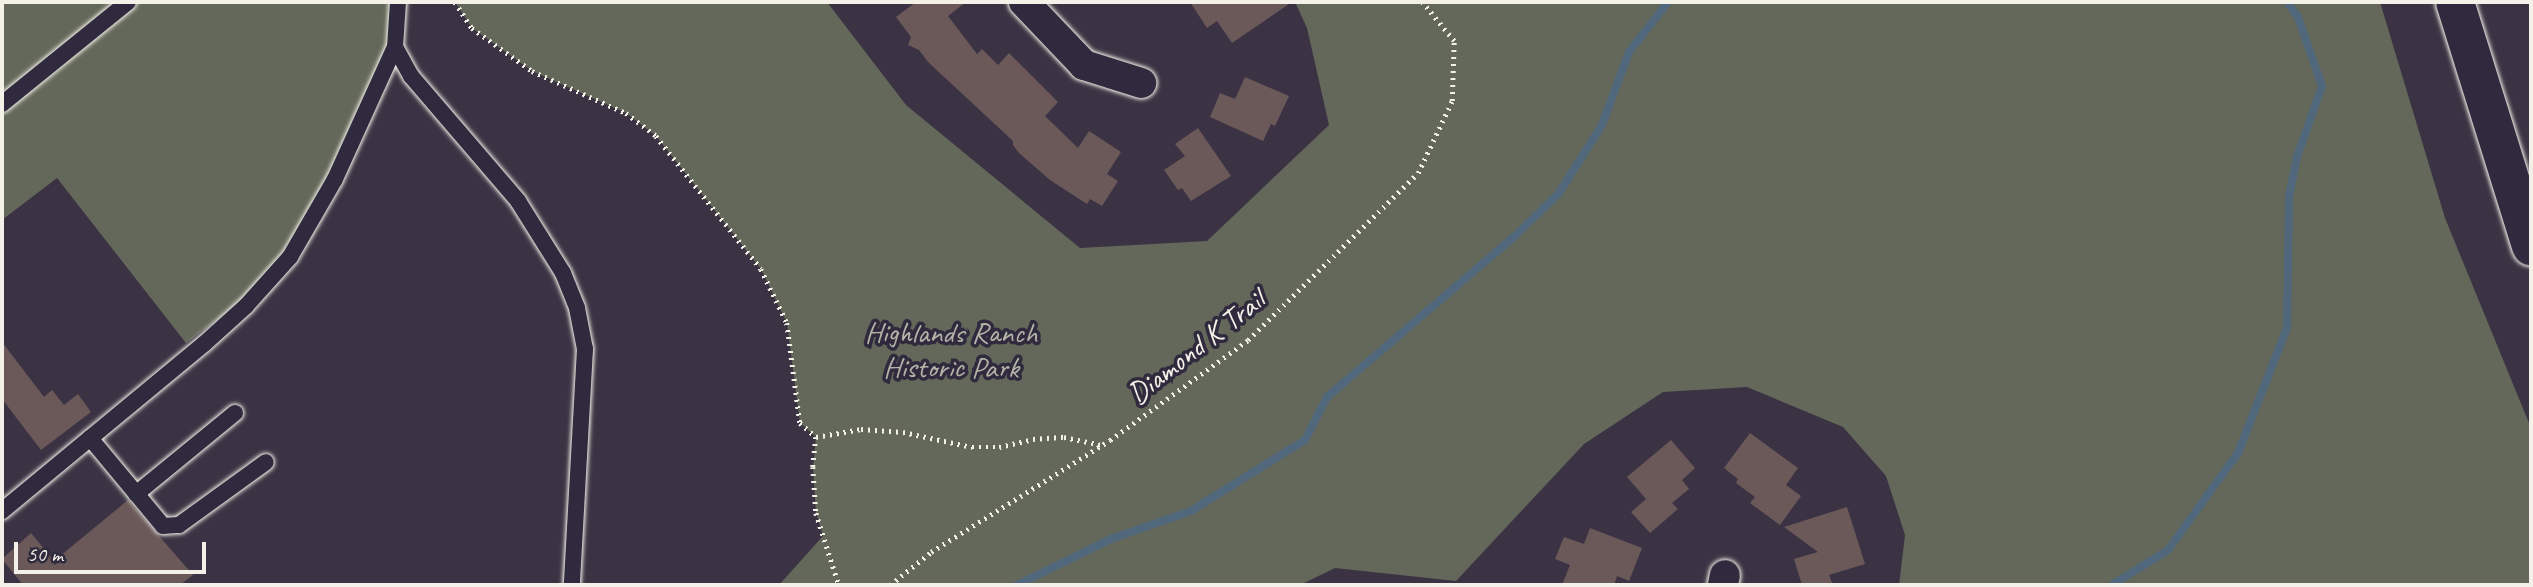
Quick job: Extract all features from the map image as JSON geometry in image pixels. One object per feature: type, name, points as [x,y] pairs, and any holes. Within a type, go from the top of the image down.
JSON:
[{"type":"main road","points":[[2455,2],[2531,246]]},
{"type":"street","points":[[1024,2],[1084,65],[1141,83]]},
{"type":"lane","points":[[2,104],[128,2]]},
{"type":"lane","points":[[2,511],[247,306],[290,257],[335,179],[394,47],[398,2]]},
{"type":"lane","points":[[394,47],[411,76],[518,201],[563,273],[577,308],[585,349],[572,585]]},
{"type":"lane","points":[[136,494],[234,413]]},
{"type":"lane","points":[[90,438],[163,526],[179,525],[266,461]]},
{"type":"path","points":[[455,2],[472,28],[532,71],[626,113],[656,136],[761,269],[788,323],[800,424],[816,437],[861,429],[903,432],[972,447],[999,447],[1033,439],[1064,437],[1101,445]]},
{"type":"path","name":"Diamond K Trail","points":[[890,585],[931,552],[1101,445],[1248,340],[1418,173],[1452,101],[1454,41],[1422,2]]},
{"type":"path","points":[[816,437],[813,467],[816,513],[839,585]]},
{"type":"green space","points":[[2,2],[398,2],[395,47],[294,241],[260,288],[186,343],[57,178],[2,220]]},
{"type":"green space","name":"Highlands Ranch Historic Park","points":[[455,2],[827,2],[906,105],[1080,248],[1207,241],[1329,125],[1307,28],[1295,2],[2380,2],[2445,218],[2531,428],[2531,585],[1899,585],[1905,535],[1886,476],[1843,427],[1747,387],[1663,392],[1584,444],[1456,581],[1335,568],[1300,585],[779,585],[823,536],[816,513],[813,467],[816,437],[800,423],[787,323],[761,269],[656,136],[626,113],[532,71],[472,28]]},
{"type":"building","points":[[916,2],[966,2],[948,16],[977,54],[982,49],[998,65],[1009,53],[1058,102],[1045,116],[1078,148],[1089,131],[1121,152],[1107,174],[1118,181],[1102,206],[1090,199],[1087,204],[1050,180],[1019,153],[1013,141],[928,62],[919,50],[908,45],[911,37],[896,17]]},
{"type":"building","points":[[1190,2],[1292,2],[1232,43],[1217,21],[1207,28]]},
{"type":"building","points":[[1245,77],[1289,96],[1275,126],[1271,124],[1263,141],[1210,117],[1220,93],[1235,99]]},
{"type":"building","points":[[1198,128],[1231,176],[1191,201],[1182,188],[1178,190],[1164,170],[1185,156],[1175,144]]},
{"type":"building","points":[[2,342],[44,397],[52,390],[64,405],[78,394],[91,412],[41,450],[2,399]]},
{"type":"building","points":[[1750,433],[1798,468],[1786,485],[1801,496],[1780,525],[1750,503],[1755,497],[1736,483],[1738,479],[1724,468]]},
{"type":"building","points":[[1671,440],[1695,468],[1682,480],[1689,489],[1672,503],[1678,509],[1650,533],[1631,512],[1646,499],[1627,477]]},
{"type":"building","points":[[128,500],[193,575],[180,585],[23,585],[2,559],[31,533],[54,561]]},
{"type":"building","points":[[1847,507],[1865,564],[1829,575],[1833,585],[1802,585],[1794,559],[1818,552],[1784,527]]},
{"type":"building","points":[[1590,528],[1642,548],[1629,581],[1617,576],[1614,585],[1562,585],[1570,565],[1555,559],[1564,537],[1584,544]]},
{"type":"waterway","points":[[1017,585],[1111,539],[1191,511],[1305,440],[1327,397],[1515,236],[1559,193],[1602,125],[1629,52],[1668,2]]},
{"type":"waterway","points":[[2112,585],[2168,550],[2238,453],[2287,328],[2289,197],[2297,157],[2322,86],[2298,17],[2287,2]]}]
